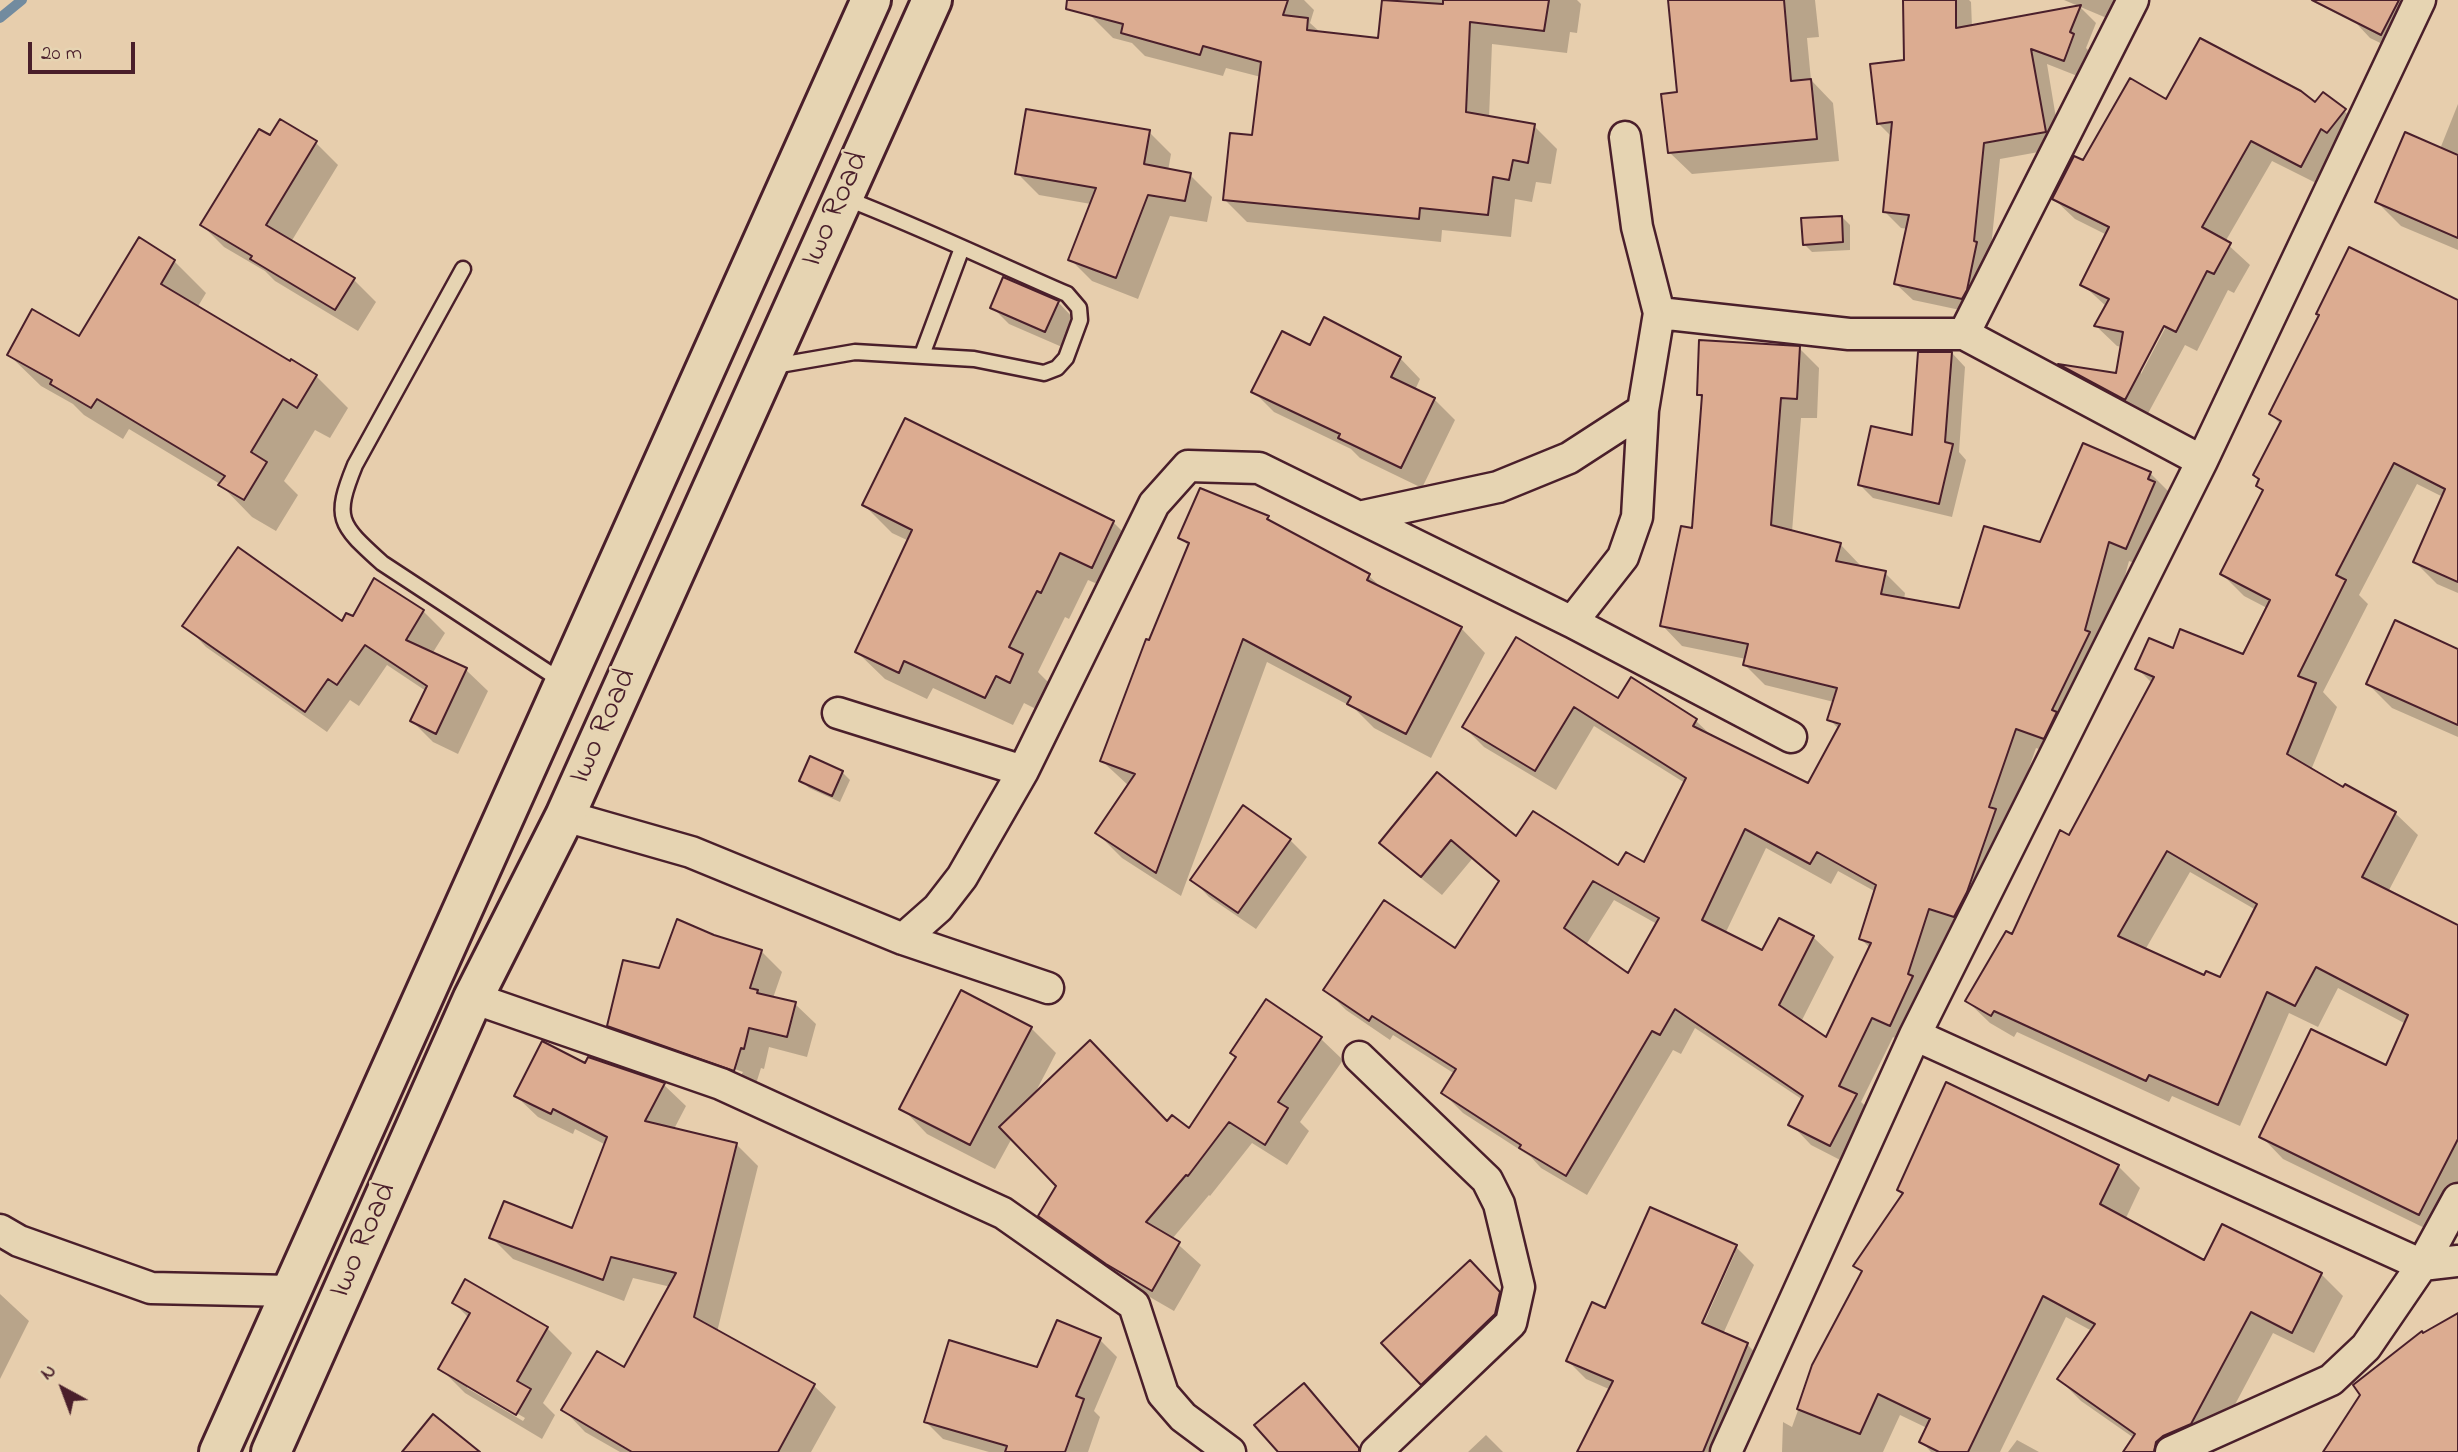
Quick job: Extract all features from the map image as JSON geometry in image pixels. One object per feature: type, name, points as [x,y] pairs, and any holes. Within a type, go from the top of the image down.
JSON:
[{"type":"main road","name":"Iwo Road","points":[[219,1452],[871,0]]},
{"type":"main road","name":"Iwo Road","points":[[271,1452],[473,999],[565,816],[932,0]]},
{"type":"main road","points":[[627,542],[678,564]]},
{"type":"street","points":[[1964,334],[2133,0]]},
{"type":"street","points":[[1727,1452],[1915,1035],[2202,461],[2420,0]]},
{"type":"street","points":[[1572,622],[1623,557],[1637,517],[1643,410],[1659,313],[1637,227],[1625,137]]},
{"type":"street","points":[[1659,313],[1849,334],[1964,334],[2202,461]]},
{"type":"street","points":[[1359,517],[1498,487],[1570,458],[1643,410]]},
{"type":"street","points":[[903,939],[938,908],[962,877],[1023,771],[1154,504],[1188,466],[1259,468],[1572,622],[1791,737]]},
{"type":"street","points":[[838,713],[1023,771]]},
{"type":"street","points":[[565,816],[691,852],[903,939],[1048,988]]},
{"type":"street","points":[[473,999],[721,1084],[1003,1213],[1134,1305],[1163,1394],[1183,1417],[1230,1452]]},
{"type":"street","points":[[1915,1035],[2421,1265],[2458,1261]]},
{"type":"street","points":[[1359,1057],[1487,1180],[1499,1204],[1519,1287],[1511,1323],[1376,1452]]},
{"type":"street","points":[[2171,1452],[2331,1380],[2366,1347],[2421,1265],[2458,1199]]},
{"type":"street","points":[[0,1230],[19,1241],[151,1288],[291,1291]]},
{"type":"lane","points":[[767,367],[855,352],[974,359],[1044,373],[1057,368],[1066,358],[1080,320],[1079,308],[1067,294],[917,226],[844,197]]},
{"type":"lane","points":[[922,355],[962,248]]},
{"type":"lane","points":[[463,270],[355,465],[342,496],[342,516],[357,540],[382,563],[565,683]]},
{"type":"building","points":[[1067,0],[1288,0],[1283,15],[1308,18],[1307,30],[1378,38],[1382,0],[1443,4],[1443,0],[1549,0],[1544,31],[1470,22],[1466,112],[1535,124],[1528,163],[1513,160],[1509,180],[1493,177],[1488,215],[1420,208],[1419,219],[1223,200],[1230,133],[1252,135],[1261,62],[1203,46],[1200,55],[1121,33],[1123,24],[1066,9]]},
{"type":"building","points":[[1668,0],[1784,0],[1791,81],[1811,79],[1817,139],[1668,153],[1661,94],[1677,92]]},
{"type":"building","points":[[1903,0],[1956,0],[1956,28],[2081,5],[2070,32],[2074,34],[2064,61],[2031,49],[2046,132],[1984,143],[1974,241],[1977,242],[1967,290],[1962,299],[1894,284],[1909,215],[1883,212],[1892,122],[1877,124],[1870,64],[1904,60]]},
{"type":"building","points":[[2312,0],[2399,0],[2381,35]]},
{"type":"building","points":[[2200,38],[2301,91],[2315,102],[2323,92],[2346,109],[2327,133],[2321,129],[2301,167],[2251,141],[2202,227],[2231,243],[2214,274],[2207,271],[2176,332],[2164,326],[2125,400],[2058,364],[2116,373],[2123,332],[2094,326],[2109,299],[2080,285],[2109,227],[2052,199],[2074,156],[2083,160],[2130,78],[2166,99]]},
{"type":"building","points":[[1026,109],[1150,130],[1144,164],[1191,173],[1185,201],[1148,195],[1116,278],[1068,260],[1096,188],[1015,174]]},
{"type":"building","points":[[280,119],[317,141],[266,225],[355,278],[335,310],[250,259],[252,256],[200,225],[259,129],[270,135]]},
{"type":"building","points":[[2405,132],[2458,155],[2458,238],[2375,202]]},
{"type":"building","points":[[1842,216],[1843,242],[1803,245],[1801,218]]},
{"type":"building","points":[[139,237],[175,260],[161,284],[317,375],[297,408],[283,399],[251,452],[267,462],[244,500],[218,485],[225,476],[97,399],[91,408],[50,384],[52,380],[7,355],[32,309],[79,336]]},
{"type":"building","points":[[2349,247],[2458,300],[2458,582],[2413,562],[2445,489],[2394,463],[2336,575],[2346,580],[2298,676],[2316,683],[2287,754],[2343,787],[2345,784],[2396,812],[2362,877],[2458,925],[2458,1139],[2419,1215],[2259,1137],[2311,1029],[2386,1065],[2408,1015],[2316,967],[2295,1006],[2267,992],[2218,1105],[2149,1075],[2146,1081],[1994,1011],[1991,1016],[1965,1001],[2006,931],[2012,934],[2060,830],[2069,835],[2154,677],[2135,669],[2149,638],[2173,648],[2180,629],[2243,654],[2270,600],[2220,574],[2263,490],[2256,486],[2259,479],[2253,475],[2281,421],[2269,414],[2319,315],[2316,314]],"holes":[[[2167,851],[2257,904],[2220,977],[2206,971],[2204,975],[2118,936]]]},
{"type":"building","points":[[1003,277],[1059,301],[1045,332],[990,308]]},
{"type":"building","points":[[1324,317],[1401,357],[1391,377],[1435,398],[1401,468],[1338,438],[1340,434],[1251,392],[1282,331],[1310,345]]},
{"type":"building","points":[[1699,340],[1800,346],[1797,399],[1781,398],[1771,525],[1841,543],[1836,561],[1886,571],[1881,594],[1959,608],[1984,526],[2040,542],[2083,443],[2151,472],[2148,479],[2155,482],[2126,549],[2109,542],[2085,630],[2090,632],[2052,710],[2057,712],[2044,739],[2016,729],[1989,807],[1996,809],[1967,892],[1954,917],[1929,909],[1908,974],[1913,976],[1890,1026],[1872,1018],[1839,1086],[1857,1094],[1830,1146],[1788,1125],[1803,1096],[1675,1009],[1660,1035],[1652,1031],[1566,1176],[1519,1148],[1521,1145],[1441,1093],[1456,1069],[1372,1016],[1369,1021],[1323,990],[1384,900],[1455,948],[1499,881],[1451,840],[1421,877],[1379,843],[1437,772],[1516,836],[1533,811],[1618,865],[1626,852],[1644,862],[1686,778],[1574,707],[1535,771],[1462,727],[1516,637],[1618,698],[1631,677],[1697,719],[1693,726],[1808,783],[1840,724],[1827,720],[1837,688],[1743,665],[1748,644],[1660,626],[1681,526],[1692,528],[1702,395],[1697,395]],"holes":[[[1745,829],[1810,864],[1817,852],[1876,885],[1859,939],[1871,943],[1826,1037],[1779,1005],[1814,936],[1779,918],[1762,950],[1702,920]],[[1593,881],[1659,918],[1628,973],[1564,928]]]},
{"type":"building","points":[[1918,352],[1952,352],[1945,442],[1953,444],[1939,504],[1858,485],[1871,426],[1912,435]]},
{"type":"building","points":[[905,418],[1114,521],[1092,568],[1060,553],[1041,593],[1037,591],[1009,647],[1023,654],[1010,683],[996,676],[985,698],[904,661],[899,673],[855,652],[912,530],[862,505]]},
{"type":"building","points":[[1200,488],[1269,516],[1267,519],[1370,574],[1367,580],[1462,627],[1406,734],[1347,704],[1351,697],[1243,639],[1156,873],[1095,833],[1135,774],[1100,761],[1146,639],[1149,640],[1189,543],[1178,538]]},
{"type":"building","points":[[238,547],[342,621],[346,613],[353,616],[374,578],[424,610],[406,640],[467,668],[436,734],[410,721],[427,686],[365,645],[337,685],[328,679],[305,712],[182,626]]},
{"type":"building","points":[[2395,620],[2458,649],[2458,725],[2366,684]]},
{"type":"building","points":[[810,756],[843,771],[832,796],[799,781]]},
{"type":"building","points":[[1243,805],[1291,839],[1238,913],[1190,880]]},
{"type":"building","points":[[677,919],[714,935],[762,950],[750,988],[758,990],[757,993],[796,1002],[787,1037],[749,1028],[744,1049],[741,1048],[734,1071],[607,1026],[623,960],[659,968]]},
{"type":"building","points":[[961,990],[1032,1027],[970,1145],[899,1109]]},
{"type":"building","points":[[1266,999],[1322,1037],[1278,1102],[1288,1108],[1265,1145],[1229,1122],[1188,1176],[1186,1175],[1146,1222],[1180,1242],[1152,1291],[1106,1264],[1038,1216],[1056,1186],[999,1127],[1090,1040],[1167,1121],[1172,1115],[1189,1128],[1236,1057],[1230,1053]]},
{"type":"building","points":[[542,1041],[585,1063],[588,1057],[665,1083],[645,1121],[737,1143],[694,1317],[815,1384],[778,1452],[632,1452],[561,1410],[597,1351],[624,1367],[676,1273],[611,1257],[603,1280],[489,1238],[504,1201],[572,1228],[607,1137],[553,1109],[551,1114],[514,1096]]},
{"type":"building","points":[[1946,1082],[2119,1165],[2100,1204],[2204,1260],[2222,1224],[2322,1273],[2292,1333],[2251,1312],[2191,1424],[2163,1436],[2156,1442],[2154,1452],[2123,1452],[2135,1434],[2057,1379],[2095,1324],[2043,1296],[1968,1452],[1939,1452],[1919,1442],[1930,1419],[1878,1394],[1860,1434],[1797,1409],[1812,1365],[1862,1271],[1853,1266],[1903,1193],[1897,1190]]},
{"type":"building","points":[[1650,1207],[1737,1245],[1702,1323],[1748,1343],[1703,1452],[1577,1452],[1613,1381],[1566,1361],[1592,1302],[1605,1308]]},
{"type":"building","points":[[1470,1260],[1500,1292],[1495,1314],[1421,1385],[1381,1343]]},
{"type":"building","points":[[465,1279],[548,1327],[517,1381],[531,1389],[516,1415],[438,1369],[470,1313],[452,1303]]},
{"type":"building","points":[[2458,1313],[2458,1452],[2323,1452],[2360,1395],[2353,1385],[2422,1331],[2423,1333]]},
{"type":"building","points":[[1057,1320],[1101,1338],[1076,1396],[1084,1399],[1065,1452],[1005,1452],[1007,1446],[924,1422],[949,1340],[1037,1367]]},
{"type":"building","points":[[1304,1383],[1359,1448],[1359,1452],[1278,1452],[1254,1425]]},
{"type":"building","points":[[433,1414],[480,1452],[402,1452]]},
{"type":"waterway","points":[[0,18],[22,0]]}]
